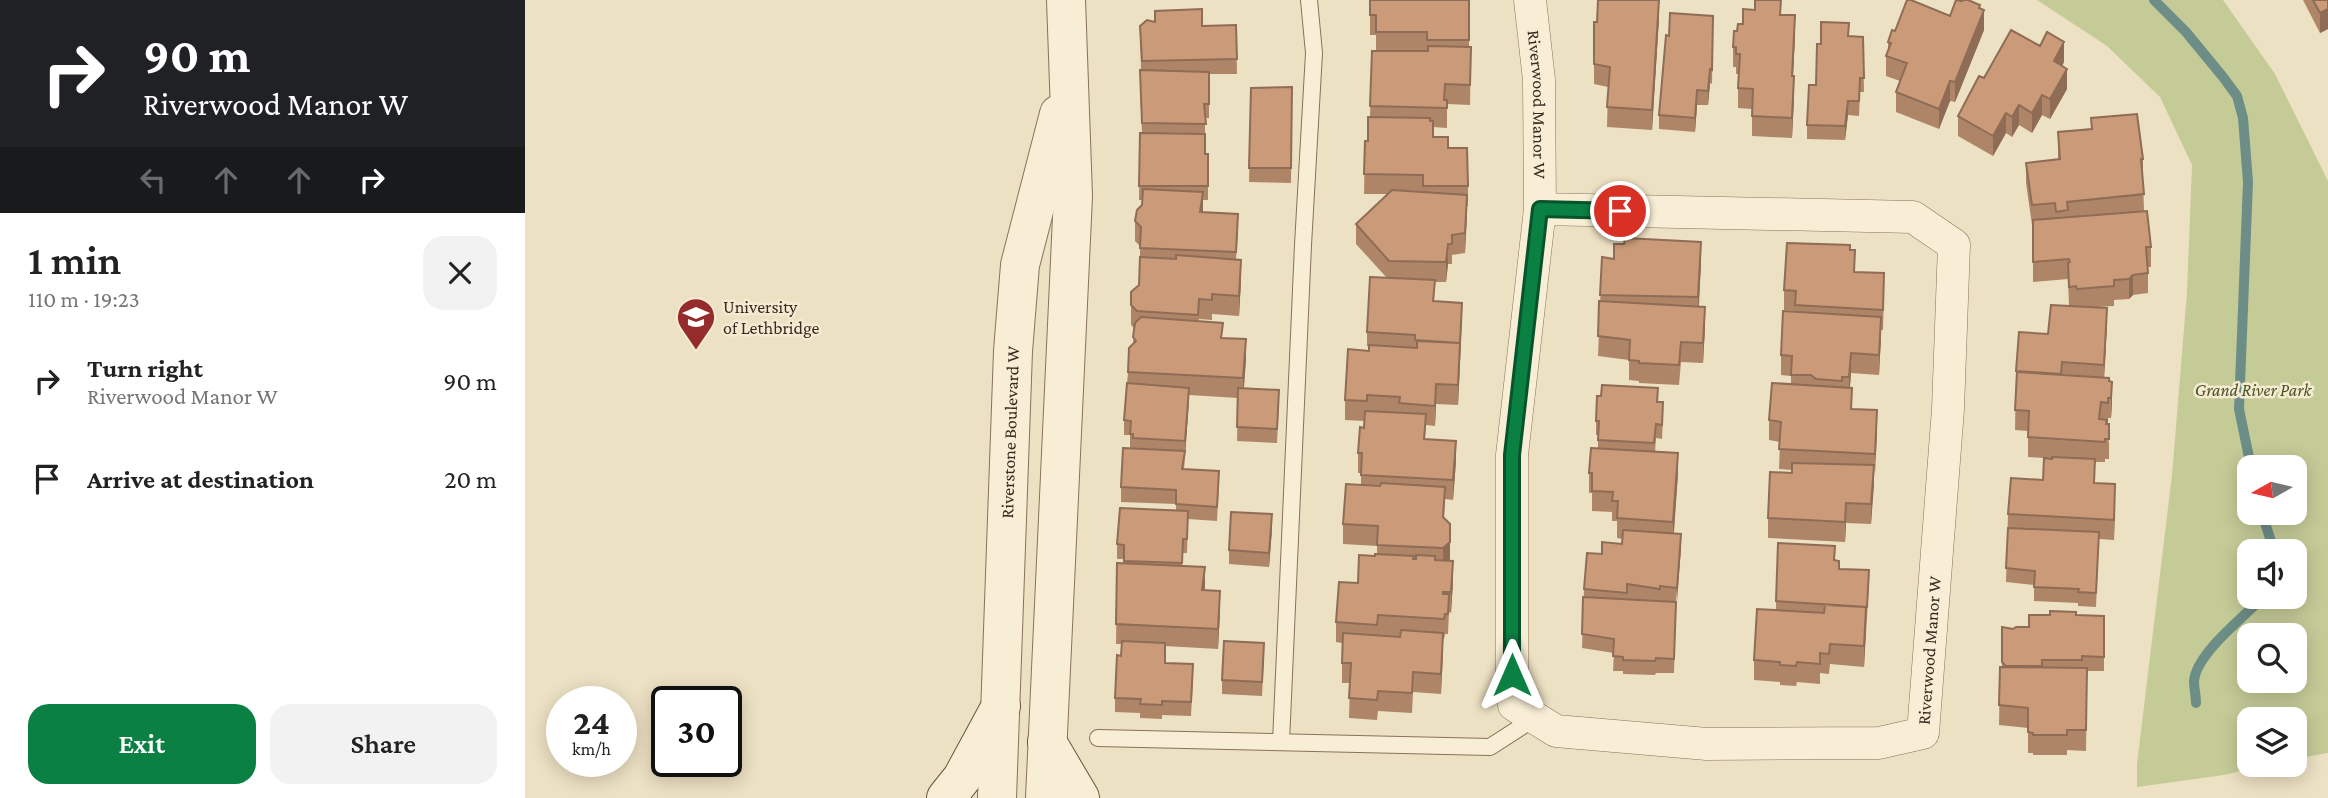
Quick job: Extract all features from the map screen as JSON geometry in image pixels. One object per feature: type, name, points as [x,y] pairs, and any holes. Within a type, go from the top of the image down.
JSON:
[{"type":"street","name":"Riverstone Boulevard W","points":[[1045,798],[1073,196],[1066,0]]},
{"type":"street","name":"Riverwood Manor W","points":[[1530,0],[1539,80],[1540,209],[1512,455],[1514,705],[1556,731],[1707,744],[1879,743],[1923,733],[1948,409],[1954,245],[1913,217],[1540,209]]},
{"type":"street","name":"Riverstone Boulevard W","points":[[996,798],[1013,351],[1020,265],[1070,75]]},
{"type":"street","points":[[946,798],[962,778],[1001,706]]},
{"type":"street","points":[[1047,742],[1080,798]]},
{"type":"lane","points":[[1281,742],[1314,53],[1309,0]]},
{"type":"lane","points":[[1098,738],[1490,747],[1535,718]]},
{"type":"green space","name":"Grand River Park","points":[[2037,0],[2223,0],[2275,74],[2328,181],[2328,753],[2307,757],[2307,707],[2237,707],[2237,772],[2137,787],[2137,764],[2172,475],[2187,292],[2192,165],[2160,97],[2107,46]]},
{"type":"building","points":[[1370,0],[1469,0],[1469,40],[1427,40],[1427,32],[1376,32],[1376,15],[1370,15]]},
{"type":"building","points":[[1598,0],[1659,0],[1652,110],[1607,107],[1610,67],[1594,64],[1594,22],[1597,22]]},
{"type":"building","points":[[1755,0],[1781,0],[1780,15],[1795,15],[1792,118],[1752,116],[1753,89],[1738,88],[1740,54],[1736,54],[1736,47],[1733,47],[1734,31],[1737,31],[1738,24],[1743,24],[1743,9],[1755,10]]},
{"type":"building","points":[[1907,0],[1950,16],[1956,0],[1968,0],[1980,5],[1979,8],[1984,10],[1955,82],[1950,81],[1939,109],[1896,92],[1907,63],[1886,56],[1892,30],[1895,31]]},
{"type":"building","points":[[2313,0],[2328,0],[2328,9],[2320,13]]},
{"type":"building","points":[[1202,9],[1202,26],[1236,25],[1237,59],[1142,61],[1140,26],[1147,20],[1155,22],[1155,11]]},
{"type":"building","points":[[1670,13],[1713,16],[1712,70],[1710,69],[1708,91],[1697,90],[1695,118],[1659,115]]},
{"type":"building","points":[[1821,22],[1849,23],[1848,36],[1863,37],[1864,78],[1860,78],[1859,101],[1848,101],[1845,126],[1807,125],[1809,85],[1816,85],[1817,44],[1821,44]]},
{"type":"building","points":[[2011,30],[2040,46],[2047,32],[2064,42],[2054,61],[2067,69],[2050,99],[2042,95],[2032,113],[2019,105],[2012,117],[2006,113],[1993,136],[1958,116],[1979,76],[1984,78]]},
{"type":"building","points":[[1428,46],[1471,47],[1470,85],[1445,84],[1444,100],[1447,100],[1447,108],[1370,106],[1372,51],[1428,51]]},
{"type":"building","points":[[1140,70],[1209,72],[1209,104],[1204,104],[1206,124],[1142,123]]},
{"type":"building","points":[[1292,87],[1291,168],[1249,168],[1251,88]]},
{"type":"building","points":[[2137,114],[2144,194],[2067,202],[2068,210],[2056,212],[2055,203],[2032,205],[2026,163],[2060,159],[2058,132],[2092,129],[2091,118]]},
{"type":"building","points":[[1368,117],[1430,118],[1430,121],[1433,121],[1433,137],[1448,137],[1448,148],[1467,148],[1468,186],[1423,186],[1423,175],[1364,174]]},
{"type":"building","points":[[1140,133],[1205,134],[1208,186],[1139,186]]},
{"type":"building","points":[[1143,189],[1203,192],[1200,212],[1238,214],[1236,252],[1140,248],[1141,227],[1135,221],[1137,210],[1142,205]]},
{"type":"building","points":[[1392,190],[1467,195],[1465,233],[1452,235],[1446,262],[1389,261],[1356,224]]},
{"type":"building","points":[[2147,211],[2151,247],[2146,247],[2148,273],[2114,280],[2114,286],[2077,289],[2076,286],[2069,287],[2069,259],[2033,262],[2033,220]]},
{"type":"building","points":[[1625,238],[1701,242],[1698,297],[1600,295],[1602,257],[1614,259],[1614,244],[1624,244]]},
{"type":"building","points":[[1787,243],[1850,245],[1850,250],[1855,250],[1854,272],[1884,273],[1883,310],[1795,305],[1796,291],[1784,290]]},
{"type":"building","points":[[1176,255],[1241,260],[1239,296],[1212,294],[1212,300],[1199,299],[1198,315],[1137,311],[1131,305],[1131,292],[1139,285],[1140,257],[1176,259]]},
{"type":"building","points":[[1370,277],[1435,280],[1433,301],[1462,303],[1460,343],[1415,340],[1415,335],[1367,332]]},
{"type":"building","points":[[1599,301],[1705,307],[1703,343],[1681,342],[1679,365],[1629,360],[1630,340],[1598,336]]},
{"type":"building","points":[[2051,305],[2107,308],[2104,365],[2062,362],[2061,374],[2016,371],[2019,332],[2048,334]]},
{"type":"building","points":[[1783,311],[1881,317],[1879,355],[1851,353],[1849,377],[1842,377],[1842,381],[1816,379],[1811,375],[1791,375],[1792,356],[1781,355]]},
{"type":"building","points":[[1141,317],[1223,323],[1221,338],[1246,339],[1243,378],[1128,372],[1129,348],[1136,341],[1133,337],[1135,323]]},
{"type":"building","points":[[1417,341],[1460,343],[1458,385],[1436,384],[1435,406],[1399,403],[1400,397],[1367,395],[1367,401],[1345,400],[1348,349],[1369,351],[1369,345],[1417,348]]},
{"type":"building","points":[[2017,372],[2109,378],[2112,382],[2111,398],[2108,398],[2108,403],[2101,402],[2099,419],[2107,420],[2106,424],[2109,424],[2109,439],[2105,439],[2105,442],[2028,437],[2029,411],[2015,410]]},
{"type":"building","points":[[1127,383],[1189,388],[1185,441],[1133,438],[1133,434],[1130,434],[1131,421],[1124,420]]},
{"type":"building","points":[[1772,383],[1852,388],[1851,409],[1877,410],[1875,454],[1779,449],[1781,422],[1769,420]]},
{"type":"building","points":[[1602,385],[1658,388],[1657,402],[1663,402],[1662,425],[1656,424],[1654,443],[1598,440],[1597,396],[1601,396]]},
{"type":"building","points":[[1238,388],[1279,390],[1277,429],[1237,427]]},
{"type":"building","points":[[1365,411],[1426,414],[1424,439],[1456,441],[1453,480],[1361,475],[1362,453],[1358,453],[1360,427],[1364,428]]},
{"type":"building","points":[[1123,448],[1185,451],[1182,469],[1219,471],[1217,507],[1176,504],[1176,490],[1121,487]]},
{"type":"building","points":[[1591,448],[1678,453],[1673,522],[1617,518],[1618,501],[1612,501],[1613,492],[1592,491],[1592,473],[1589,473]]},
{"type":"building","points":[[2044,458],[2095,459],[2094,483],[2115,484],[2114,520],[2008,514],[2011,478],[2043,480]]},
{"type":"building","points":[[1792,463],[1874,465],[1871,504],[1846,503],[1845,522],[1768,518],[1770,472],[1792,473]]},
{"type":"building","points":[[1381,483],[1445,487],[1443,517],[1450,524],[1450,542],[1443,548],[1377,545],[1378,526],[1343,524],[1346,484],[1380,486]]},
{"type":"building","points":[[1120,508],[1188,511],[1187,539],[1183,539],[1182,563],[1124,561],[1124,545],[1117,544]]},
{"type":"building","points":[[1231,512],[1272,514],[1269,553],[1229,550]]},
{"type":"building","points":[[2008,528],[2099,532],[2096,593],[2078,592],[2079,589],[2034,587],[2035,571],[2006,568]]},
{"type":"building","points":[[1623,530],[1681,534],[1677,588],[1660,586],[1660,589],[1627,584],[1627,593],[1584,589],[1587,553],[1602,554],[1602,542],[1622,544]]},
{"type":"building","points":[[1778,543],[1835,546],[1834,560],[1839,561],[1839,569],[1869,570],[1867,607],[1776,601]]},
{"type":"building","points":[[1359,555],[1414,556],[1413,559],[1416,559],[1416,555],[1435,556],[1435,560],[1453,561],[1451,592],[1443,592],[1449,594],[1448,614],[1445,614],[1444,619],[1378,615],[1377,625],[1336,622],[1339,582],[1358,583]]},
{"type":"building","points":[[1117,563],[1205,567],[1202,590],[1220,591],[1218,629],[1116,624]]},
{"type":"building","points":[[1583,597],[1676,602],[1674,659],[1623,660],[1623,657],[1613,656],[1614,639],[1582,634]]},
{"type":"building","points":[[1825,605],[1866,607],[1864,646],[1830,644],[1829,654],[1820,653],[1820,664],[1797,662],[1796,666],[1754,660],[1757,609],[1824,613]]},
{"type":"building","points":[[2050,611],[2104,616],[2104,657],[2042,660],[2042,666],[2006,666],[2002,662],[2002,627],[2029,627],[2029,615],[2050,615]]},
{"type":"building","points":[[1401,630],[1443,633],[1441,674],[1413,672],[1412,693],[1378,691],[1377,700],[1349,698],[1351,663],[1342,663],[1343,633],[1400,637]]},
{"type":"building","points":[[1122,641],[1165,643],[1165,663],[1193,664],[1191,702],[1162,701],[1162,705],[1140,704],[1141,699],[1115,698],[1117,655],[1121,656]]},
{"type":"building","points":[[1224,641],[1264,643],[1262,682],[1222,680]]},
{"type":"building","points":[[2000,667],[2087,668],[2086,730],[2067,730],[2067,735],[2033,735],[2028,732],[2028,708],[1999,705]]},
{"type":"waterway","points":[[2154,0],[2186,32],[2223,77],[2237,96],[2243,118],[2248,182],[2239,409],[2249,455]]},
{"type":"waterway","points":[[2266,525],[2270,539]]},
{"type":"waterway","points":[[2196,703],[2194,681],[2202,660],[2219,639],[2251,609]]},
{"type":"place","name":"University of Lethbridge","points":[[696,351]]},
{"type":"route","points":[[1512,675],[1512,455],[1540,209],[1620,211]]}]
